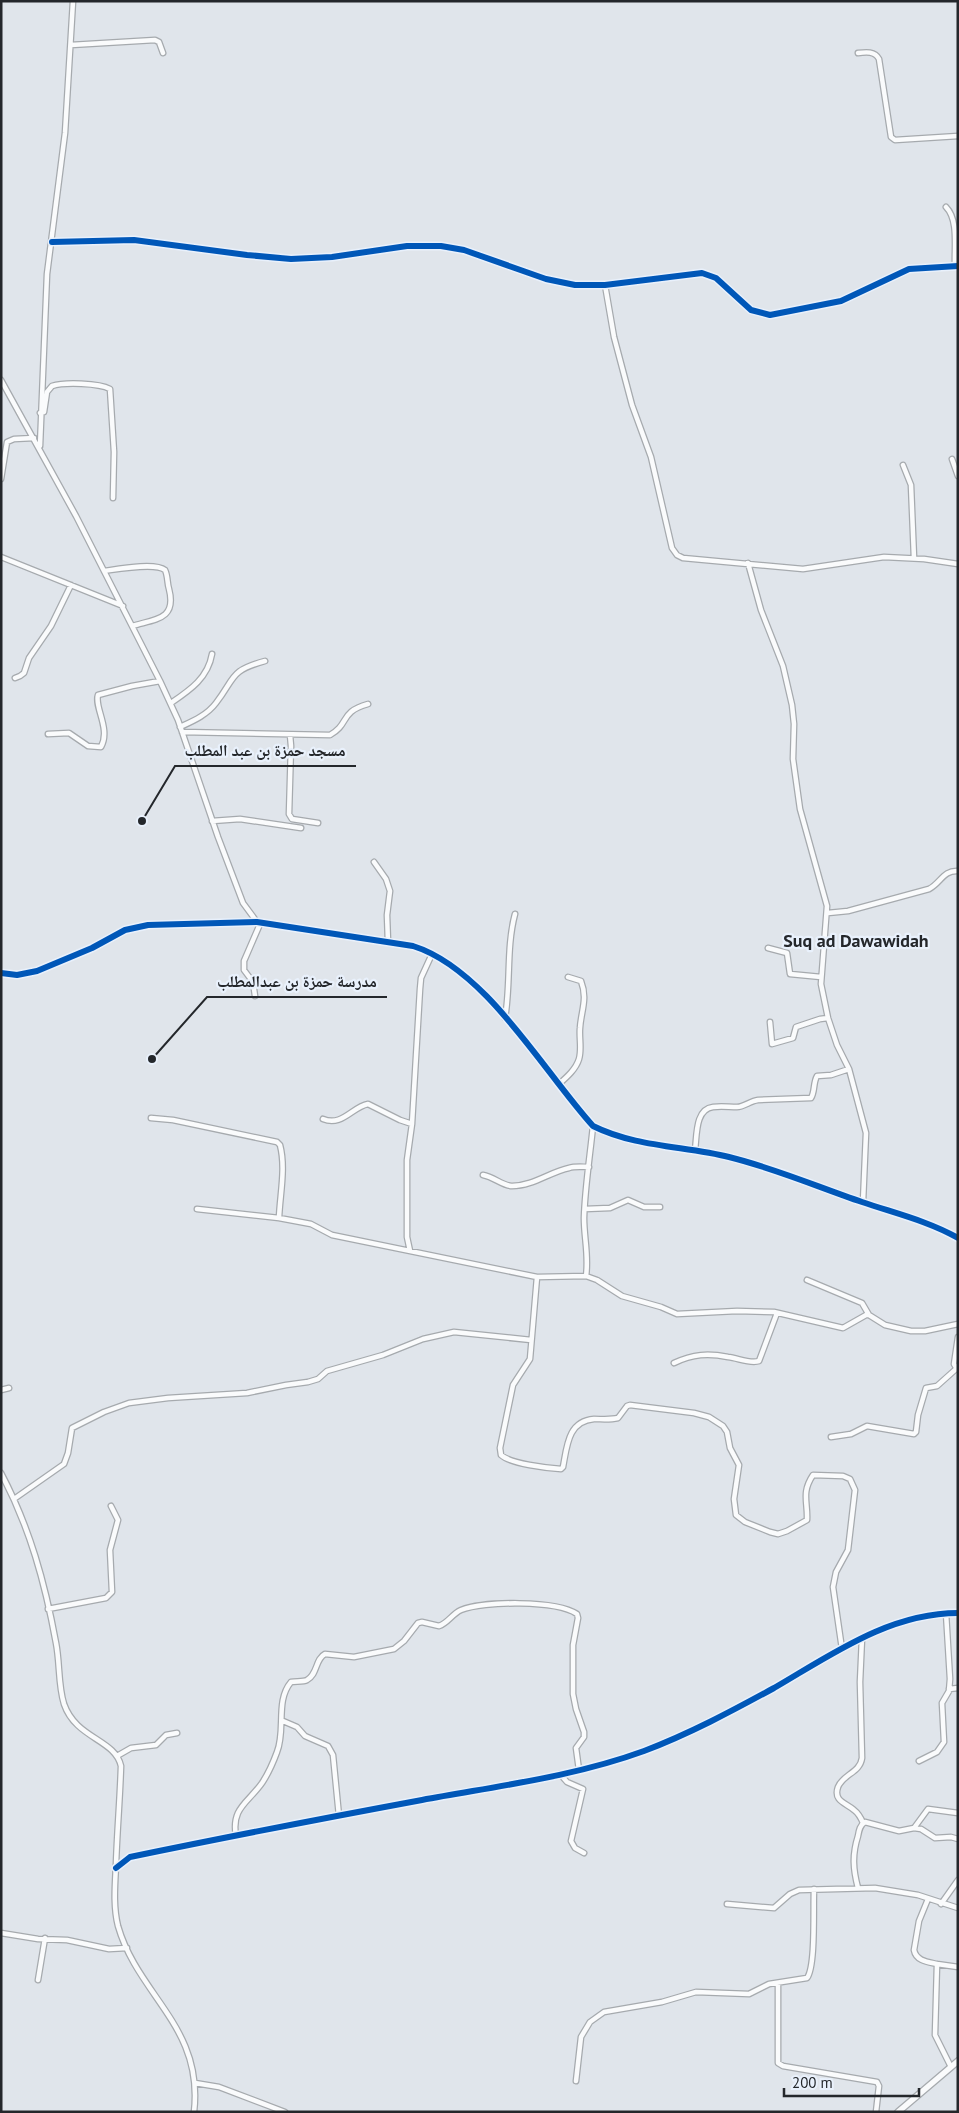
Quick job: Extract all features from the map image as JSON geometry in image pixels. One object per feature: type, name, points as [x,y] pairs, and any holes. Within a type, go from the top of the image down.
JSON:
[{"type":"street","points":[[40,448],[46,289],[65,133],[73,1]]},
{"type":"street","points":[[71,45],[155,40],[159,42],[163,53]]},
{"type":"street","points":[[858,52],[869,52],[878,56],[891,137],[895,140],[958,136]]},
{"type":"street","points":[[52,242],[134,240],[291,259],[332,257],[400,247],[440,246],[464,250],[560,283],[605,285],[702,273],[716,278],[751,310],[770,315],[841,300],[909,269],[956,266],[954,224],[952,214],[946,207]]},
{"type":"street","points":[[605,285],[614,337],[632,405],[651,456],[672,548],[677,555],[683,558],[811,569],[884,557],[914,558],[958,564]]},
{"type":"street","points":[[1,380],[40,448],[171,703],[243,903],[258,923]]},
{"type":"street","points":[[40,413],[44,412],[47,392],[52,386],[69,384],[102,386],[110,389],[114,452],[113,498]]},
{"type":"street","points":[[1,478],[7,442],[14,438],[34,438]]},
{"type":"street","points":[[952,459],[958,476]]},
{"type":"street","points":[[903,465],[911,486],[914,558]]},
{"type":"street","points":[[1,557],[122,606]]},
{"type":"street","points":[[748,563],[761,610],[783,666],[792,705],[795,779],[800,810],[826,899],[828,913],[821,977],[828,1018],[837,1045],[849,1069],[866,1133],[863,1202]]},
{"type":"street","points":[[104,571],[162,567],[167,573],[171,599],[166,614],[162,618],[132,626]]},
{"type":"street","points":[[15,678],[24,673],[29,658],[51,626],[71,585]]},
{"type":"street","points":[[171,703],[208,671],[212,654]]},
{"type":"street","points":[[181,730],[210,709],[231,679],[241,669],[265,661]]},
{"type":"street","points":[[48,734],[69,732],[88,746],[101,747],[104,743],[104,724],[97,702],[98,696],[132,686],[160,681]]},
{"type":"street","points":[[181,730],[330,735],[340,728],[346,714],[351,710],[368,704]]},
{"type":"street","points":[[290,735],[289,814],[292,820],[318,823]]},
{"type":"street","points":[[212,821],[240,819],[301,828]]},
{"type":"street","points":[[374,862],[386,879],[390,891],[387,915],[388,942]]},
{"type":"street","points":[[828,913],[848,911],[929,889],[936,885],[941,877],[948,872],[958,871]]},
{"type":"street","points":[[505,1018],[509,993],[510,949],[515,914]]},
{"type":"street","points":[[254,996],[253,982],[244,970],[244,961],[258,923]]},
{"type":"street","points":[[1,973],[17,974],[37,971],[137,926],[258,923],[413,946],[432,954],[462,975],[482,993],[505,1018],[593,1126],[627,1139],[695,1150],[748,1162],[946,1231],[958,1238]]},
{"type":"street","points":[[768,948],[787,953],[790,974],[821,977]]},
{"type":"street","points":[[410,1251],[407,1237],[407,1160],[412,1124],[421,978],[432,954]]},
{"type":"street","points":[[559,1084],[579,1061],[580,1028],[584,1012],[584,989],[581,981],[568,977]]},
{"type":"street","points":[[770,1022],[772,1044],[793,1038],[796,1027],[828,1018]]},
{"type":"street","points":[[695,1150],[699,1119],[706,1109],[711,1107],[742,1106],[758,1100],[810,1098],[813,1093],[813,1085],[818,1076],[831,1075],[849,1069]]},
{"type":"street","points":[[323,1119],[330,1122],[345,1118],[361,1105],[368,1104],[412,1124]]},
{"type":"street","points":[[151,1118],[244,1134],[277,1142],[282,1151],[282,1188],[278,1218]]},
{"type":"street","points":[[586,1276],[588,1256],[585,1236],[585,1209],[593,1126]]},
{"type":"street","points":[[483,1175],[513,1186],[545,1178],[570,1167],[589,1167]]},
{"type":"street","points":[[585,1209],[610,1208],[628,1200],[644,1207],[660,1206]]},
{"type":"street","points":[[197,1209],[278,1218],[311,1224],[332,1235],[538,1277],[586,1276],[597,1280],[622,1296],[661,1307],[677,1314],[737,1311],[777,1313],[843,1328],[869,1315]]},
{"type":"street","points":[[538,1277],[530,1359],[513,1385],[499,1452],[503,1458],[561,1469],[573,1431],[581,1421],[618,1418],[627,1406],[635,1405],[694,1413],[709,1417],[723,1426],[727,1432],[730,1448],[736,1456],[739,1465],[734,1499],[736,1515],[740,1519],[770,1532],[778,1534],[805,1523],[807,1516],[805,1499],[809,1482],[813,1475],[843,1476],[850,1479],[856,1490],[850,1540],[848,1550],[836,1572],[833,1587],[842,1649]]},
{"type":"street","points":[[807,1280],[862,1302],[869,1315],[885,1325],[911,1331],[925,1331],[958,1324]]},
{"type":"street","points":[[674,1363],[694,1354],[756,1362],[762,1357],[777,1313]]},
{"type":"street","points":[[14,1499],[64,1464],[72,1428],[104,1412],[130,1403],[168,1398],[247,1393],[308,1382],[318,1379],[327,1372],[383,1355],[423,1339],[454,1332],[532,1340]]},
{"type":"street","points":[[831,1437],[851,1434],[868,1426],[914,1434],[926,1388],[937,1386],[957,1369],[954,1364],[958,1337]]},
{"type":"street","points":[[1,1390],[9,1388]]},
{"type":"street","points":[[1,1473],[32,1542],[56,1644],[63,1701],[68,1715],[89,1736],[109,1748],[117,1756],[121,1766],[116,1850],[115,1906],[118,1926],[132,1961],[178,2029],[189,2055],[195,2083],[194,2112]]},
{"type":"street","points":[[48,1609],[106,1598],[112,1592],[110,1550],[118,1520],[111,1506]]},
{"type":"street","points":[[236,1836],[234,1825],[237,1814],[267,1775],[278,1750],[284,1697],[287,1686],[291,1682],[306,1680],[313,1674],[318,1662],[325,1654],[354,1657],[394,1649],[404,1641],[418,1623],[422,1622],[439,1626],[461,1610],[481,1606],[532,1604],[569,1610],[577,1614],[578,1618],[573,1645],[573,1683],[575,1705],[584,1732],[584,1737],[576,1748],[580,1770]]},
{"type":"street","points":[[116,1850],[123,1856],[130,1857],[516,1784],[580,1770],[643,1751],[703,1726],[886,1626],[904,1620],[946,1613],[958,1613]]},
{"type":"street","points":[[919,1761],[937,1752],[944,1744],[942,1703],[949,1689],[950,1664],[946,1613]]},
{"type":"street","points":[[862,1638],[860,1690],[862,1758],[858,1768],[839,1785],[837,1794],[840,1801],[856,1812],[863,1823]]},
{"type":"street","points":[[949,1689],[958,1688]]},
{"type":"street","points":[[282,1721],[297,1727],[305,1736],[322,1742],[328,1746],[334,1755],[339,1816]]},
{"type":"street","points":[[117,1756],[131,1748],[156,1745],[166,1735],[177,1733]]},
{"type":"street","points":[[560,1774],[567,1782],[583,1789],[572,1841],[575,1848],[584,1853]]},
{"type":"street","points":[[914,1828],[928,1809],[958,1813]]},
{"type":"street","points":[[863,1823],[869,1822],[900,1831],[914,1828],[925,1830],[935,1838],[950,1837],[958,1839]]},
{"type":"street","points":[[858,1888],[854,1874],[853,1854],[863,1823]]},
{"type":"street","points":[[116,1868],[130,1857]]},
{"type":"street","points":[[941,1904],[958,1880]]},
{"type":"street","points":[[728,1904],[774,1908],[790,1894],[799,1890],[858,1888],[899,1891],[958,1908]]},
{"type":"street","points":[[576,2081],[581,2037],[590,2022],[598,2014],[662,2002],[696,1992],[749,1994],[763,1987],[778,1983],[802,1980],[810,1974],[814,1889]]},
{"type":"street","points":[[928,1898],[919,1921],[914,1952],[920,1959],[958,1967]]},
{"type":"street","points":[[1,1933],[67,1940],[109,1949],[127,1948]]},
{"type":"street","points":[[38,1980],[45,1938]]},
{"type":"street","points":[[937,1964],[935,2035],[951,2067]]},
{"type":"street","points":[[778,1983],[778,2063],[783,2066],[877,2082],[879,2086],[876,2112]]},
{"type":"street","points":[[898,2112],[958,2061]]},
{"type":"street","points":[[195,2083],[219,2087],[285,2112]]},
{"type":"cycle path","points":[[52,242],[134,240],[291,259],[332,257],[407,246],[441,246],[464,250],[546,279],[575,285],[605,285],[702,273],[716,278],[751,310],[770,315],[841,301],[909,269],[958,266]]},
{"type":"cycle path","points":[[1,973],[17,975],[37,971],[92,948],[125,930],[148,925],[257,922],[413,946],[440,958],[465,976],[489,999],[512,1024],[593,1126],[626,1138],[712,1153],[763,1167],[923,1222],[958,1238]]},
{"type":"cycle path","points":[[116,1868],[130,1857],[534,1780],[617,1760],[644,1751],[710,1722],[774,1688],[839,1650],[884,1628],[908,1620],[958,1613]]},
{"type":"place","name":"مسجد حمزة بن عبد المطلب","points":[[142,821]]},
{"type":"place","name":"مدرسة حمزة بن عبدالمطلب","points":[[152,1059]]},
{"type":"district","name":"Suq ad Dawawidah","points":[[856,940]]}]
